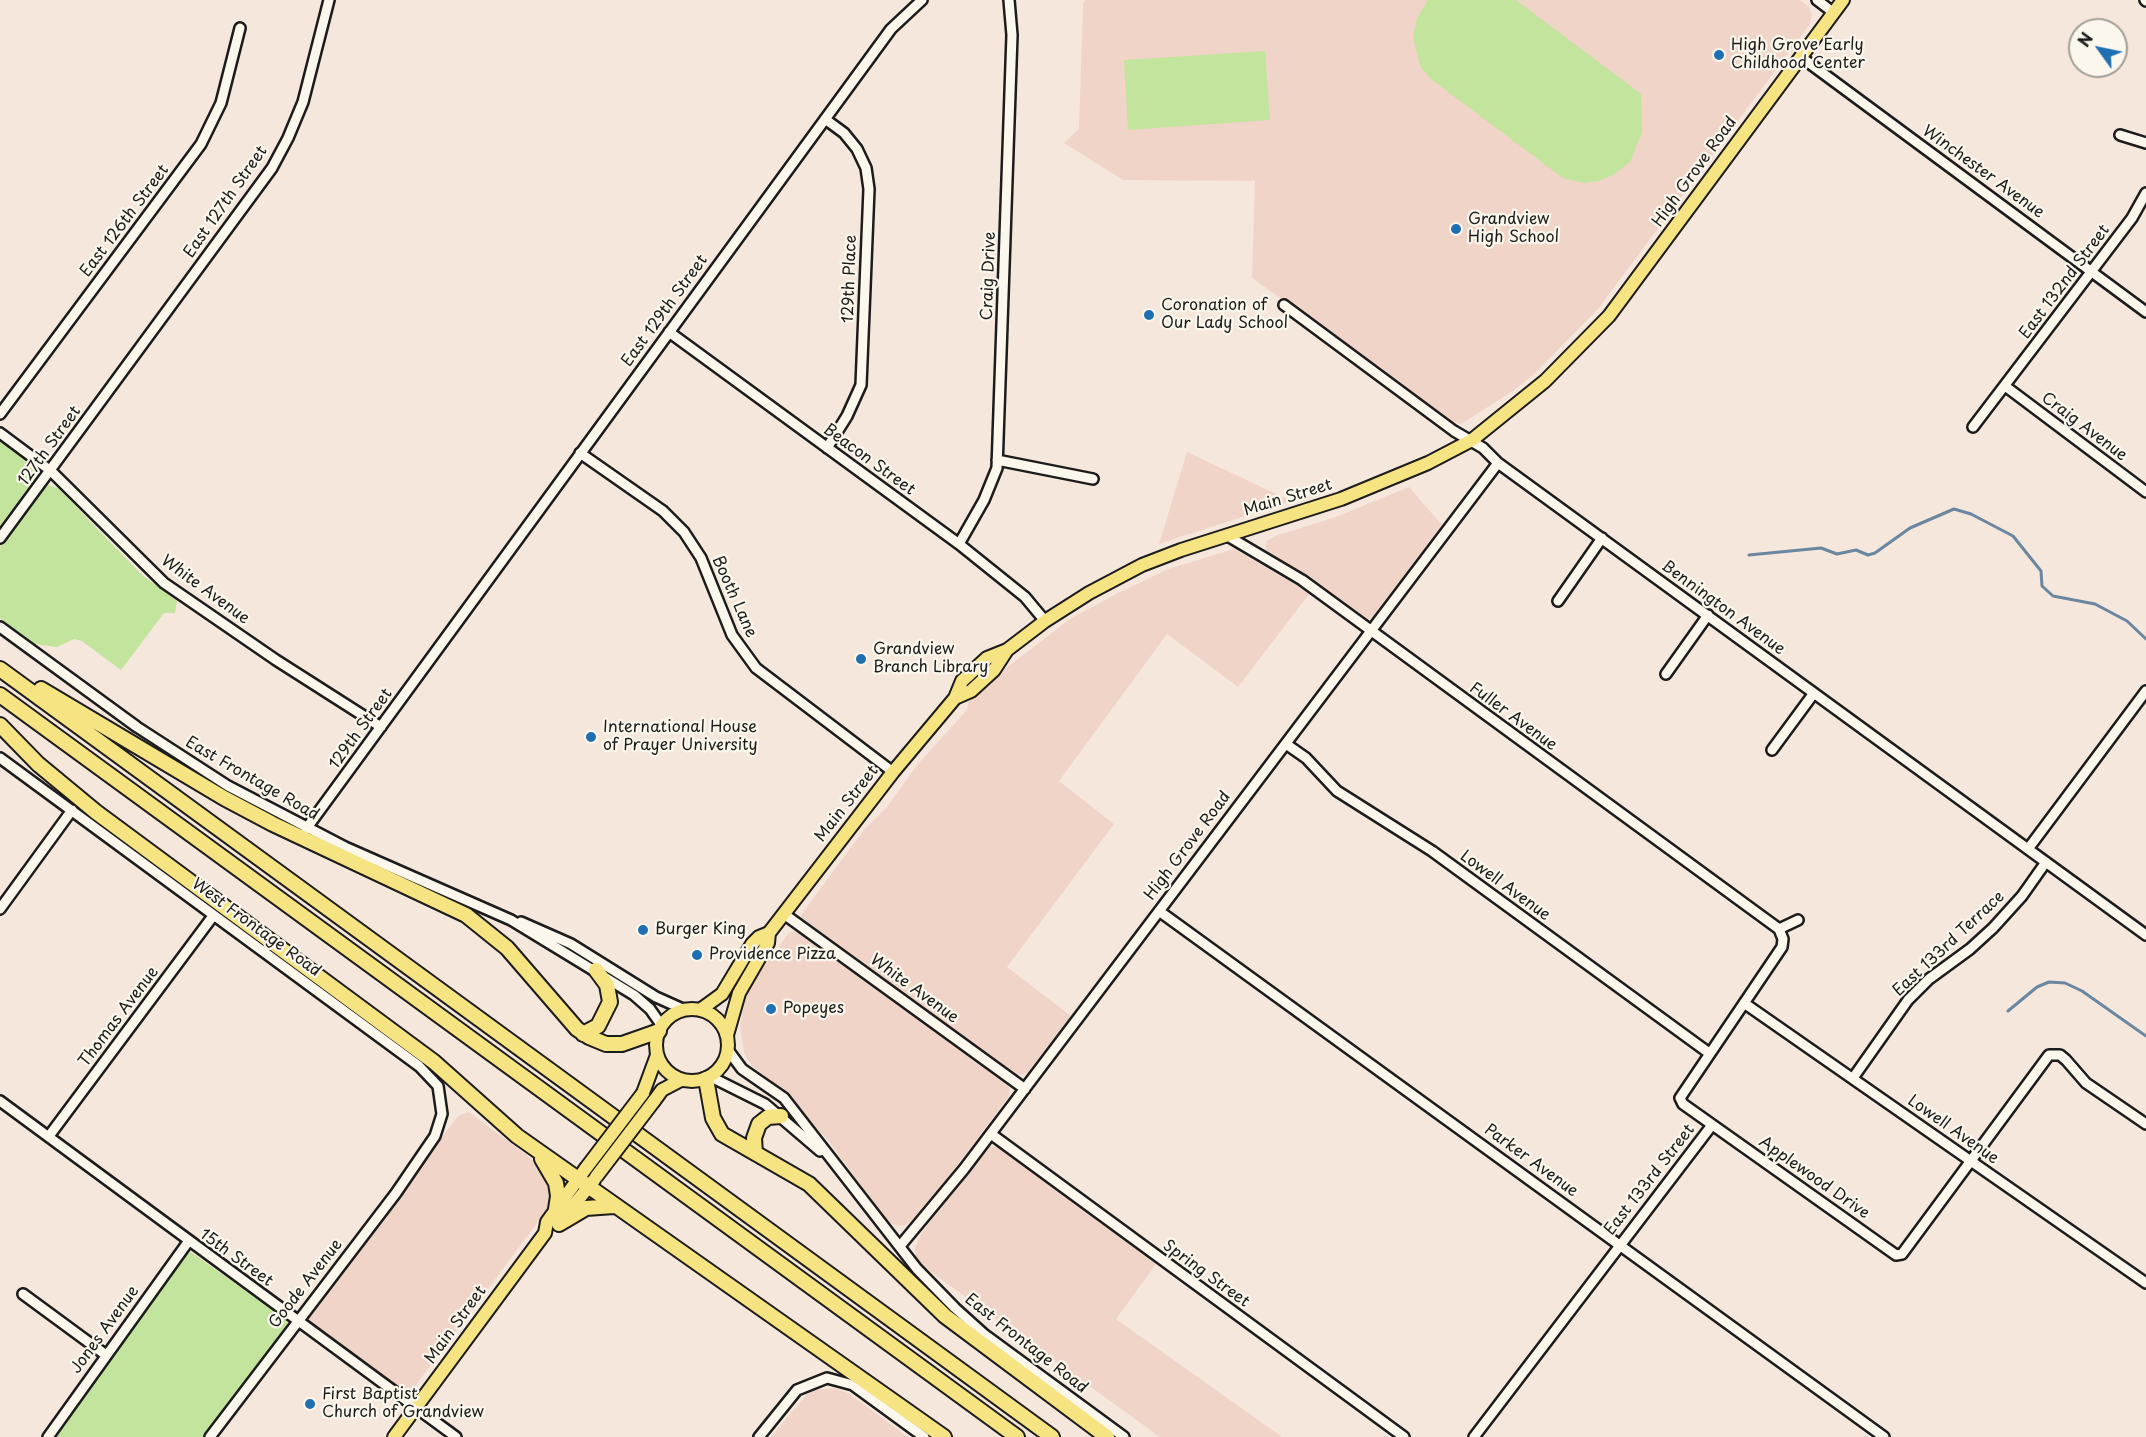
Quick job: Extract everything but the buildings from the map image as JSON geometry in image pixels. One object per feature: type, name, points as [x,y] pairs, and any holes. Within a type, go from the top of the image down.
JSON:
[{"type":"highway","points":[[1,669],[11,672],[273,825],[466,915],[507,948],[583,1034],[606,1044],[622,1044],[660,1028]]},
{"type":"highway","points":[[1,669],[1052,1437]]},
{"type":"highway","points":[[0,695],[1017,1437]]},
{"type":"highway","points":[[0,725],[38,764],[96,812],[434,1062],[538,1152],[587,1181],[614,1206],[707,1268],[944,1437]]},
{"type":"highway","points":[[583,1034],[598,1026],[610,1002],[607,985],[596,970]]},
{"type":"highway","points":[[709,1078],[708,1104],[716,1126],[729,1139],[795,1174],[821,1193],[945,1316],[1107,1437]]},
{"type":"highway","points":[[756,1153],[754,1138],[759,1124],[768,1117],[781,1116]]},
{"type":"highway","points":[[538,1152],[556,1183],[558,1196],[556,1209]]},
{"type":"highway","points":[[559,1224],[586,1208],[614,1206]]},
{"type":"main road","name":"High Grove Road","points":[[1568,359],[1609,316],[1843,0]]},
{"type":"main road","name":"Main Street","points":[[700,1010],[722,994],[752,944],[759,937],[769,933],[893,772],[955,698],[962,681],[987,658],[1007,650],[1045,621],[1095,589],[1142,565],[1380,485],[1472,440],[1512,409],[1568,359]]},
{"type":"main road","name":"Main Street","points":[[727,1035],[736,998],[768,943],[769,933]]},
{"type":"main road","points":[[685,1010],[700,1010],[718,1019],[727,1035],[728,1050],[722,1065],[709,1078],[681,1080],[665,1070],[657,1055],[660,1028],[670,1017],[685,1010]]},
{"type":"main road","name":"Main Street","points":[[587,1181],[586,1168],[643,1093],[657,1055]]},
{"type":"main road","name":"Main Street","points":[[394,1437],[545,1233],[559,1224],[587,1181],[662,1090],[681,1080]]},
{"type":"main road","name":"Main Street","points":[[545,1233],[546,1222],[556,1209],[587,1181]]},
{"type":"street","name":"East 127th Street","points":[[102,399],[272,168],[303,102],[329,0]]},
{"type":"street","name":"East 129th Street","points":[[439,646],[891,29],[922,0]]},
{"type":"street","name":"Craig Drive","points":[[959,544],[984,500],[997,460],[1012,35],[1009,0]]},
{"type":"street","points":[[1817,0],[1834,13]]},
{"type":"street","name":"East 126th Street","points":[[0,414],[201,144],[220,103],[240,28]]},
{"type":"street","name":"Winchester Avenue","points":[[1801,57],[2146,312]]},
{"type":"street","name":"129th Place","points":[[825,119],[844,133],[857,149],[866,168],[869,189],[861,385],[847,416],[827,448]]},
{"type":"street","points":[[2120,135],[2146,143]]},
{"type":"street","name":"East 132nd Street","points":[[1973,428],[2132,218],[2146,193]]},
{"type":"street","name":"Bennington Avenue","points":[[1284,304],[1454,430],[1472,440],[1498,463],[2146,935]]},
{"type":"street","name":"Beacon Street","points":[[669,332],[959,544],[1025,597],[1045,621]]},
{"type":"street","name":"Craig Avenue","points":[[2005,386],[2146,492]]},
{"type":"street","name":"127th Street","points":[[0,538],[102,399]]},
{"type":"street","name":"White Avenue","points":[[0,433],[51,471],[164,583],[276,660],[381,727]]},
{"type":"street","name":"Booth Lane","points":[[580,453],[663,511],[684,532],[701,558],[732,635],[756,668],[893,772]]},
{"type":"street","points":[[997,460],[1093,479]]},
{"type":"street","name":"High Grove Road","points":[[900,1246],[991,1134],[1498,463]]},
{"type":"street","name":"Fuller Avenue","points":[[1226,535],[1302,580],[1779,929]]},
{"type":"street","points":[[1558,601],[1602,538]]},
{"type":"street","points":[[1666,674],[1708,615]]},
{"type":"street","name":"East Frontage Road","points":[[0,627],[161,744],[228,786],[306,829],[511,920],[596,970],[643,1002],[660,1028]]},
{"type":"street","name":"129th Street","points":[[306,829],[439,646]]},
{"type":"street","points":[[2028,849],[2146,691]]},
{"type":"street","points":[[1772,750],[1814,693]]},
{"type":"street","name":"Lowell Avenue","points":[[1286,744],[1306,758],[1337,791],[1432,851],[1708,1053]]},
{"type":"street","name":"West Frontage Road","points":[[0,758],[420,1066],[438,1086],[442,1114],[435,1137],[425,1149]]},
{"type":"street","points":[[0,909],[72,810]]},
{"type":"street","name":"East 133rd Terrace","points":[[1853,1078],[1908,1000],[1929,979],[1970,949],[1993,928],[2022,896],[2046,862]]},
{"type":"street","name":"Parker Avenue","points":[[1159,911],[1621,1243],[1884,1437]]},
{"type":"street","name":"White Avenue","points":[[784,914],[1025,1089]]},
{"type":"street","name":"Thomas Avenue","points":[[49,1136],[213,916]]},
{"type":"street","name":"East Frontage Road","points":[[511,920],[517,920],[571,944],[656,997],[685,1010]]},
{"type":"street","points":[[1779,929],[1798,920]]},
{"type":"street","name":"East 133rd Street","points":[[1474,1437],[1712,1125],[1683,1104],[1680,1098],[1708,1053],[1782,946],[1783,939],[1779,929]]},
{"type":"street","name":"Lowell Avenue","points":[[1744,1003],[2146,1283]]},
{"type":"street","name":"East Frontage Road","points":[[728,1050],[742,1069],[784,1098],[826,1154],[932,1285],[975,1326],[1124,1437]]},
{"type":"street","points":[[1971,1161],[2049,1055],[2060,1055],[2086,1083],[2146,1124]]},
{"type":"street","name":"East Frontage Road","points":[[709,1078],[748,1093],[781,1116],[826,1154]]},
{"type":"street","name":"15th Street","points":[[0,1101],[188,1242],[456,1437]]},
{"type":"street","name":"Applewood Drive","points":[[1712,1125],[1896,1255],[1902,1254],[1971,1161]]},
{"type":"street","name":"Spring Street","points":[[991,1134],[1404,1437]]},
{"type":"street","name":"Goode Avenue","points":[[210,1437],[396,1193],[425,1149]]},
{"type":"street","name":"Jones Avenue","points":[[48,1437],[188,1242]]},
{"type":"street","points":[[23,1294],[106,1355]]},
{"type":"street","points":[[759,1437],[797,1390],[819,1379],[834,1378],[853,1385],[924,1437]]},
{"type":"shaded area","name":"Grandview High School","points":[[1086,0],[1800,0],[1809,7],[1812,15],[1810,24],[1598,309],[1533,375],[1513,391],[1461,424],[1454,422],[1252,278],[1255,181],[1123,180],[1064,143],[1079,129],[1083,3]]},
{"type":"shaded area","points":[[1187,452],[1291,501],[1159,544]]},
{"type":"shaded area","points":[[1409,487],[1442,525],[1374,616],[1367,620],[1265,550],[1267,541],[1275,536],[1336,517]]},
{"type":"shaded area","points":[[1234,549],[1310,593],[1238,687],[1167,634],[1059,781],[1114,824],[1007,967],[1071,1016],[1027,1073],[1014,1076],[803,922],[801,915],[863,831],[887,807],[917,765],[967,710],[968,703],[1005,669],[1070,619],[1116,594],[1168,569]]},
{"type":"shaded area","points":[[793,931],[802,934],[1007,1084],[1010,1089],[1009,1096],[921,1214],[905,1225],[898,1226],[887,1221],[828,1140],[778,1086],[752,1066],[744,1053],[740,1026],[746,995],[752,982],[789,933]]},
{"type":"shaded area","points":[[469,1112],[537,1163],[549,1178],[552,1194],[547,1210],[416,1385],[408,1392],[401,1391],[308,1323],[306,1318],[458,1116]]},
{"type":"shaded area","points":[[987,1147],[1002,1149],[1157,1263],[1116,1319],[1282,1437],[1160,1437],[916,1261],[915,1248],[922,1232]]},
{"type":"shaded area","points":[[834,1388],[848,1393],[908,1437],[771,1437],[806,1395],[816,1390]]},
{"type":"green space","points":[[1428,0],[1516,0],[1641,94],[1642,132],[1630,162],[1613,175],[1599,181],[1584,183],[1563,178],[1432,80],[1420,66],[1413,37],[1417,18]]},
{"type":"green space","points":[[1265,51],[1270,120],[1128,130],[1124,60]]},
{"type":"green space","points":[[0,440],[36,466],[38,471],[0,526]]},
{"type":"green space","points":[[48,485],[58,488],[141,574],[177,601],[175,613],[164,613],[121,670],[82,641],[74,639],[57,647],[34,644],[0,618],[0,547]]},
{"type":"green space","points":[[191,1252],[281,1316],[287,1321],[287,1327],[204,1437],[54,1437],[184,1256]]},
{"type":"waterway","points":[[1749,555],[1821,548],[1837,554],[1856,550],[1868,555],[1875,553],[1910,528],[1954,509],[1971,514],[2013,536],[2041,571],[2042,586],[2053,596],[2095,604],[2127,621],[2146,639]]},
{"type":"waterway","points":[[2008,1011],[2037,987],[2049,982],[2065,983],[2082,991],[2146,1036]]},
{"type":"place","name":"High Grove Early Childhood Center","points":[[1719,55]]},
{"type":"place","name":"Grandview High School","points":[[1456,229]]},
{"type":"place","name":"Coronation of Our Lady School","points":[[1149,315]]},
{"type":"place","name":"Grandview Branch Library","points":[[861,659]]},
{"type":"place","name":"International House of Prayer University","points":[[591,737]]},
{"type":"place","name":"Burger King","points":[[643,930]]},
{"type":"place","name":"Providence Pizza","points":[[697,955]]},
{"type":"place","name":"Popeyes","points":[[771,1009]]},
{"type":"place","name":"First Baptist Church of Grandview","points":[[310,1404]]}]
